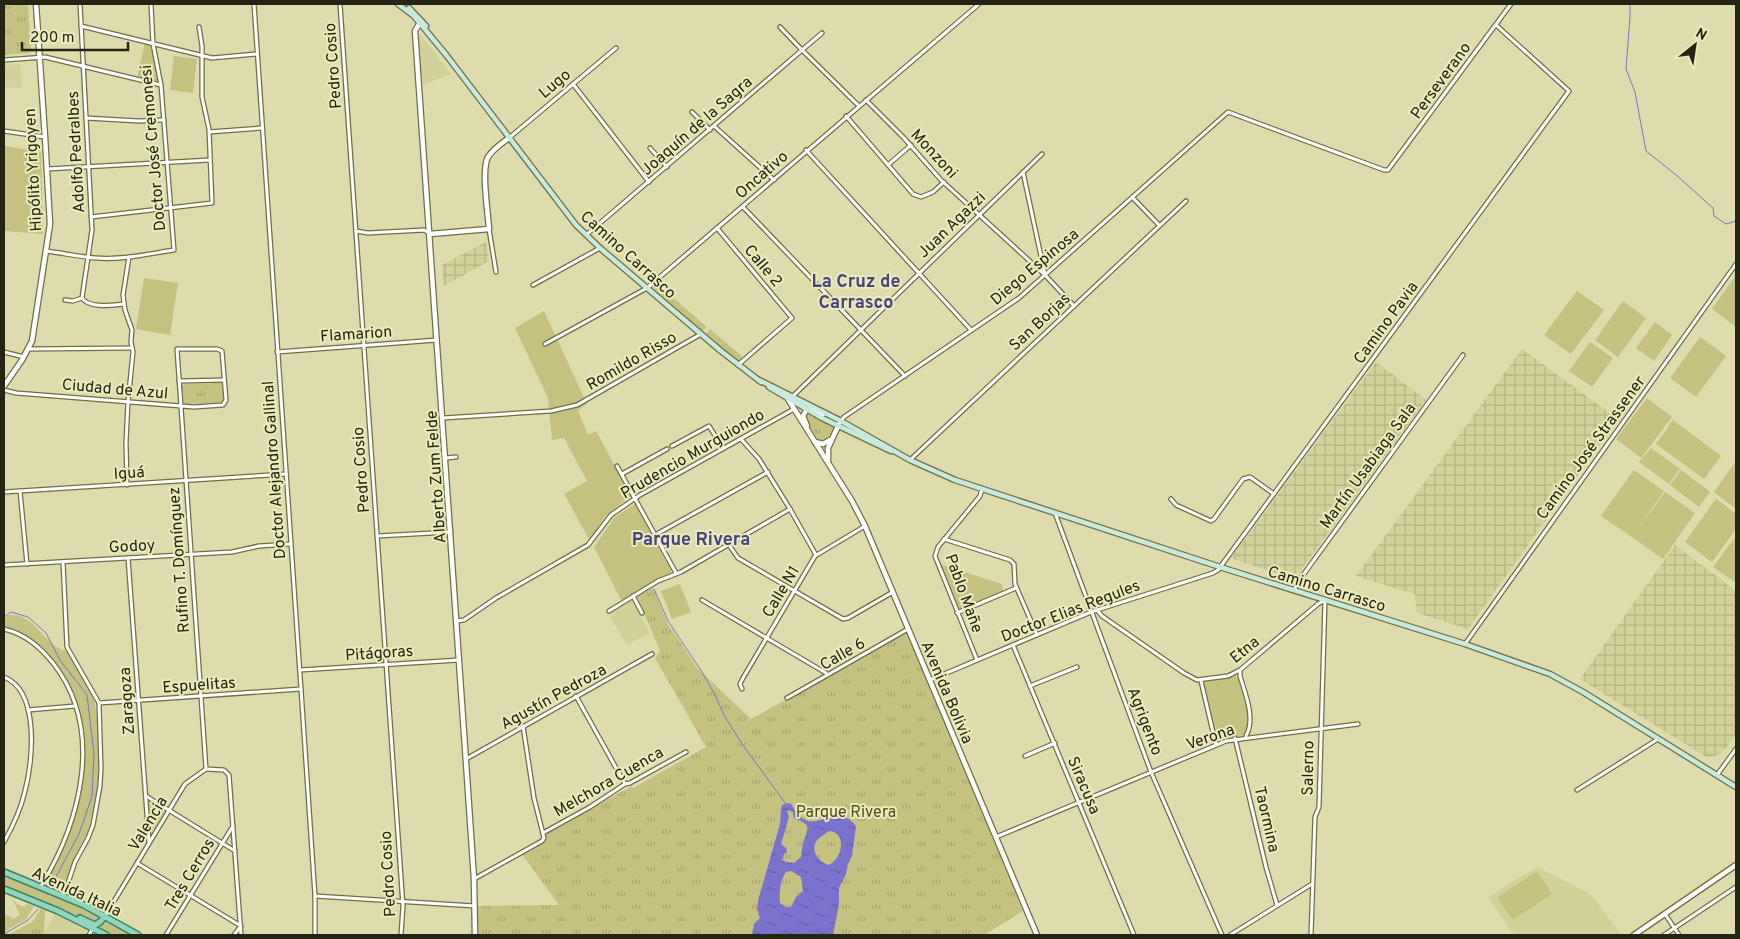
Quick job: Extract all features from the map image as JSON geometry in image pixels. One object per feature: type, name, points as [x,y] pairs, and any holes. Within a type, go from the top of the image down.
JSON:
[{"type":"main road","name":"Camino Carrasco","points":[[398,4],[421,21]]},
{"type":"main road","name":"Camino Carrasco","points":[[404,4],[445,50],[447,56],[566,214],[586,235],[738,365],[788,399],[838,426],[934,472],[982,490],[1465,644],[1550,674],[1584,692],[1736,787]]},
{"type":"main road","name":"Camino Carrasco","points":[[759,380],[841,421],[892,451]]},
{"type":"main road","name":"Avenida Italia","points":[[4,872],[62,895],[138,935]]},
{"type":"main road","name":"Avenida Italia","points":[[4,889],[70,916],[106,935]]},
{"type":"main road","points":[[70,916],[79,917],[95,925],[105,916]]},
{"type":"street","name":"Hipólito Yrigoyen","points":[[4,386],[24,357],[34,331],[50,218],[36,4]]},
{"type":"street","name":"Adolfo Pedralbes","points":[[80,4],[91,216],[91,236],[82,298]]},
{"type":"street","name":"Doctor José Cremonesi","points":[[130,257],[174,250],[161,85],[153,44],[151,4]]},
{"type":"street","name":"Doctor Alejandro Gallinal","points":[[254,4],[315,896],[315,935]]},
{"type":"street","name":"Pedro Cosio","points":[[340,4],[403,902],[401,935]]},
{"type":"street","name":"Oncativo","points":[[545,344],[647,288],[774,180],[806,150],[979,4]]},
{"type":"street","name":"Perseverano","points":[[1228,112],[1388,170],[1511,4]]},
{"type":"street","name":"Alberto Zum Felde","points":[[421,21],[415,31],[457,621],[474,879],[475,935]]},
{"type":"street","name":"Camino Pavia","points":[[1220,567],[1570,91],[1496,25]]},
{"type":"street","points":[[81,26],[212,58],[257,54]]},
{"type":"street","points":[[780,27],[859,106]]},
{"type":"street","points":[[91,216],[212,203],[209,132],[202,97],[202,56],[199,28]]},
{"type":"street","name":"Joaquín de la Sagra","points":[[586,235],[822,33]]},
{"type":"street","name":"Lugo","points":[[509,138],[616,48]]},
{"type":"street","points":[[4,60],[39,57],[161,85]]},
{"type":"street","points":[[573,84],[649,182]]},
{"type":"street","name":"Monzoni","points":[[866,100],[911,145],[944,182],[1045,276],[1074,306]]},
{"type":"street","points":[[692,112],[710,130]]},
{"type":"street","name":"Diego Espinosa","points":[[841,421],[844,417],[1019,298],[1228,112]]},
{"type":"street","points":[[846,116],[913,194],[921,197],[933,192],[944,182]]},
{"type":"street","points":[[86,118],[139,121],[164,120]]},
{"type":"street","points":[[714,126],[774,180]]},
{"type":"street","points":[[209,132],[262,128]]},
{"type":"street","points":[[4,131],[45,137]]},
{"type":"street","points":[[496,272],[489,229],[485,175],[486,164],[490,154],[509,138]]},
{"type":"street","points":[[888,165],[911,145]]},
{"type":"street","points":[[650,148],[667,166]]},
{"type":"street","points":[[806,150],[972,330]]},
{"type":"street","name":"Juan Agazzi","points":[[793,396],[978,214],[1042,154]]},
{"type":"street","points":[[47,169],[210,160]]},
{"type":"street","points":[[1023,172],[1045,276]]},
{"type":"street","points":[[1133,198],[1159,225]]},
{"type":"street","name":"San Borjas","points":[[910,460],[1186,201]]},
{"type":"street","points":[[742,207],[905,376]]},
{"type":"street","name":"Calle 2","points":[[717,228],[792,318],[738,365]]},
{"type":"street","points":[[356,231],[368,233],[424,230],[430,234],[489,229]]},
{"type":"street","points":[[533,285],[600,248]]},
{"type":"street","points":[[46,251],[88,257],[130,257],[123,295],[124,304],[132,326],[128,402],[127,485]]},
{"type":"street","name":"Camino José Strassener","points":[[1465,644],[1736,264]]},
{"type":"street","points":[[65,300],[77,301],[82,298],[86,303],[91,304],[124,304]]},
{"type":"street","name":"Romildo Risso","points":[[443,418],[562,409],[573,406],[701,334]]},
{"type":"street","name":"Flamarion","points":[[277,352],[438,340]]},
{"type":"street","points":[[28,349],[132,348]]},
{"type":"street","name":"Rufino T. Domínguez","points":[[206,770],[177,349],[220,349],[224,380]]},
{"type":"street","points":[[4,352],[24,357]]},
{"type":"street","name":"Martín Usabiaga Sala","points":[[1294,590],[1463,355]]},
{"type":"street","points":[[179,381],[224,380]]},
{"type":"street","name":"Ciudad de Azul","points":[[4,390],[128,402],[202,406],[225,404],[224,380]]},
{"type":"street","name":"Avenida Bolivia","points":[[788,399],[828,462],[865,526],[1037,935]]},
{"type":"street","name":"Camino Carrasco","points":[[806,409],[810,408],[822,414],[825,413]]},
{"type":"street","name":"Prudencio Murguiondo","points":[[457,621],[464,620],[496,598],[588,545],[611,516],[635,499],[794,409]]},
{"type":"street","name":"Avenida Bolivia","points":[[806,409],[803,416],[807,429]]},
{"type":"street","points":[[828,462],[827,451],[841,421]]},
{"type":"street","points":[[672,446],[710,426],[723,448]]},
{"type":"street","points":[[740,439],[760,460],[768,472],[816,555]]},
{"type":"street","points":[[814,442],[823,444],[832,439]]},
{"type":"street","points":[[622,474],[667,449]]},
{"type":"street","points":[[446,458],[456,457]]},
{"type":"street","points":[[617,466],[676,573]]},
{"type":"street","points":[[656,535],[768,472]]},
{"type":"street","name":"Iguá","points":[[4,492],[286,474]]},
{"type":"street","points":[[1171,499],[1176,505],[1211,521],[1247,476],[1274,494]]},
{"type":"street","name":"Pablo Mañe","points":[[977,660],[936,560],[936,552],[944,539],[980,496],[982,490]]},
{"type":"street","points":[[20,491],[27,564]]},
{"type":"street","points":[[609,611],[658,581],[681,572],[790,509]]},
{"type":"street","name":"Agrigento","points":[[1054,513],[1151,772],[1222,935]]},
{"type":"street","name":"Calle N1","points":[[742,689],[740,684],[743,678],[816,555],[865,526]]},
{"type":"street","points":[[377,536],[451,532]]},
{"type":"street","points":[[944,539],[1012,562],[1015,566],[1014,584],[1037,634]]},
{"type":"street","name":"Godoy","points":[[4,565],[232,552],[259,546],[291,544]]},
{"type":"street","points":[[729,545],[738,558],[841,618],[846,619],[893,592]]},
{"type":"street","name":"Zaragoza","points":[[128,558],[149,843]]},
{"type":"street","points":[[62,895],[93,825],[100,786],[99,703],[67,647],[63,562]]},
{"type":"street","name":"Doctor Elias Regules","points":[[929,680],[1091,612],[1213,573],[1220,567]]},
{"type":"street","points":[[957,613],[1016,588]]},
{"type":"street","points":[[633,596],[642,612]]},
{"type":"street","points":[[702,600],[826,673]]},
{"type":"street","name":"Etna","points":[[1201,680],[1228,676],[1240,670],[1325,600]]},
{"type":"street","name":"Salerno","points":[[1312,935],[1315,817],[1319,807],[1325,600]]},
{"type":"street","points":[[1097,610],[1102,616],[1184,673],[1201,680],[1216,745]]},
{"type":"street","name":"Calle 6","points":[[787,698],[908,628]]},
{"type":"street","points":[[4,629],[23,636],[43,652],[63,678],[75,706],[80,724],[82,742],[81,786],[68,834],[42,886]]},
{"type":"street","name":"Siracusa","points":[[1013,645],[1134,935]]},
{"type":"street","name":"Agustín Pedroza","points":[[466,759],[652,654]]},
{"type":"street","name":"Pitágoras","points":[[300,670],[459,660]]},
{"type":"street","points":[[1030,686],[1077,667]]},
{"type":"street","points":[[1240,670],[1250,714],[1249,729],[1246,737]]},
{"type":"street","points":[[4,677],[12,681],[21,690],[28,710],[31,742],[27,782],[18,813],[4,842]]},
{"type":"street","name":"Espuelitas","points":[[99,703],[301,690]]},
{"type":"street","points":[[576,696],[625,784]]},
{"type":"street","points":[[28,710],[75,706]]},
{"type":"street","name":"Verona","points":[[996,837],[1235,738],[1358,724]]},
{"type":"street","points":[[523,726],[534,798],[543,833]]},
{"type":"street","name":"Taormina","points":[[1235,738],[1277,906]]},
{"type":"street","points":[[1577,790],[1659,739]]},
{"type":"street","points":[[1025,756],[1055,743]]},
{"type":"street","points":[[1717,775],[1736,748]]},
{"type":"street","name":"Melchora Cuenca","points":[[474,879],[542,841],[544,838],[543,833],[590,807],[625,784],[686,752]]},
{"type":"street","points":[[206,770],[224,770],[227,772],[241,935]]},
{"type":"street","name":"Valencia","points":[[105,916],[185,784],[206,770]]},
{"type":"street","points":[[145,795],[235,851]]},
{"type":"street","name":"Tres Cerros","points":[[166,935],[233,825]]},
{"type":"street","points":[[137,863],[240,926]]},
{"type":"street","points":[[1634,935],[1736,865]]},
{"type":"street","points":[[1230,935],[1313,884]]},
{"type":"street","points":[[1664,935],[1736,887]]},
{"type":"street","points":[[315,896],[475,906]]},
{"type":"street","points":[[1665,914],[1679,935]]},
{"type":"street","points":[[234,935],[240,926]]},
{"type":"street","points":[[89,935],[93,928]]},
{"type":"shaded area","points":[[420,34],[451,74],[421,85],[418,35]]},
{"type":"shaded area","points":[[20,64],[22,87],[4,88],[4,65]]},
{"type":"shaded area","points":[[486,242],[489,261],[444,286],[442,265]]},
{"type":"shaded area","points":[[1522,349],[1618,419],[1468,629],[1417,613],[1415,594],[1356,576]]},
{"type":"shaded area","points":[[1376,362],[1426,400],[1296,577],[1291,578],[1233,559],[1232,557]]},
{"type":"shaded area","points":[[1675,545],[1736,591],[1736,735],[1721,754],[1708,758],[1580,679]]},
{"type":"shaded area","points":[[631,599],[650,633],[627,645],[612,621],[609,612]]},
{"type":"shaded area","points":[[1537,867],[1590,894],[1621,935],[1514,935],[1488,897]]},
{"type":"shaded area","points":[[55,914],[86,931],[86,935],[43,935]]},
{"type":"green space","points":[[28,4],[31,53],[4,55],[4,6]]},
{"type":"green space","points":[[145,43],[152,47],[158,77],[154,82],[137,78]]},
{"type":"green space","points":[[174,56],[197,59],[193,93],[170,90]]},
{"type":"green space","points":[[4,146],[41,152],[43,234],[4,231]]},
{"type":"green space","points":[[1736,275],[1736,327],[1712,309]]},
{"type":"green space","points":[[144,278],[178,283],[170,335],[136,329]]},
{"type":"green space","points":[[656,283],[707,327],[702,331],[654,289],[653,286]]},
{"type":"green space","points":[[1577,291],[1604,310],[1571,354],[1544,335]]},
{"type":"green space","points":[[1623,301],[1646,318],[1618,357],[1595,340]]},
{"type":"green space","points":[[544,311],[587,404],[578,410],[588,435],[596,431],[631,496],[605,516],[590,541],[564,494],[587,481],[564,438],[552,440],[548,398],[515,328]]},
{"type":"green space","points":[[1655,322],[1672,335],[1654,361],[1636,348]]},
{"type":"green space","points":[[710,329],[743,357],[738,362],[706,334]]},
{"type":"green space","points":[[1700,337],[1726,356],[1696,397],[1670,378]]},
{"type":"green space","points":[[1590,342],[1613,358],[1592,387],[1569,371]]},
{"type":"green space","points":[[223,384],[224,401],[221,403],[183,403],[182,385]]},
{"type":"green space","points":[[1647,398],[1672,417],[1641,458],[1616,439]]},
{"type":"green space","points":[[807,412],[834,426],[825,442],[818,440],[805,418]]},
{"type":"green space","points":[[1673,420],[1721,456],[1704,479],[1656,444]]},
{"type":"green space","points":[[1651,448],[1680,469],[1669,484],[1639,462]]},
{"type":"green space","points":[[1736,461],[1736,509],[1714,492]]},
{"type":"green space","points":[[1634,470],[1664,491],[1632,537],[1601,516]]},
{"type":"green space","points":[[1681,470],[1710,492],[1699,507],[1670,485]]},
{"type":"green space","points":[[1665,492],[1695,513],[1663,559],[1632,537]]},
{"type":"green space","points":[[1716,499],[1736,514],[1736,529],[1712,562],[1685,542]]},
{"type":"green space","points":[[635,504],[672,572],[621,600],[594,547],[615,517]]},
{"type":"green space","points":[[1736,536],[1736,583],[1713,567]]},
{"type":"green space","points":[[939,564],[1002,584],[1003,592],[960,610],[957,608]]},
{"type":"green space","points":[[680,584],[691,612],[672,619],[661,591]]},
{"type":"green space","name":"Parque Rivera","points":[[653,588],[668,625],[697,668],[751,719],[908,632],[1023,911],[984,935],[477,935],[477,906],[559,905],[522,854],[546,840],[545,833],[632,786],[633,788],[706,747],[655,658],[660,651],[637,596]]},
{"type":"green space","points":[[9,615],[26,619],[51,643],[67,651],[94,699],[99,752],[98,786],[87,833],[75,856],[66,886],[63,888],[47,881],[70,832],[82,791],[85,749],[83,728],[71,689],[60,670],[43,648],[29,638],[4,628],[4,619]]},
{"type":"green space","points":[[1234,675],[1239,679],[1245,700],[1248,714],[1247,728],[1245,735],[1218,741],[1203,683]]},
{"type":"green space","points":[[148,801],[165,812],[151,834],[150,833]]},
{"type":"green space","points":[[1537,871],[1552,894],[1513,920],[1497,898]]},
{"type":"green space","points":[[4,875],[67,900],[133,935],[111,935],[60,909],[4,887]]},
{"type":"green space","points":[[12,898],[21,906],[26,907],[26,904],[34,906],[26,919],[4,932],[4,917],[7,915],[13,919],[20,915]]},
{"type":"green space","points":[[41,909],[45,911],[44,933],[42,935],[8,935],[32,922]]},
{"type":"water","points":[[790,803],[798,815],[806,821],[813,822],[841,816],[856,826],[852,856],[839,888],[839,904],[833,935],[752,935],[754,924],[760,918],[757,909],[759,897],[780,824],[782,805]],"holes":[[[787,811],[793,812],[794,818],[807,826],[801,857],[794,863],[782,860],[787,852],[786,848],[781,844],[789,817]],[[829,831],[834,832],[840,840],[841,845],[838,856],[829,865],[821,861],[816,855],[814,847],[818,839]],[[791,871],[801,877],[803,891],[796,897],[791,907],[786,907],[780,903],[780,887],[786,872]]]},
{"type":"waterway","points":[[1630,4],[1626,69],[1635,92],[1646,151],[1713,208],[1714,216],[1726,224],[1736,221]]},
{"type":"waterway","points":[[654,589],[668,621],[702,672],[724,715],[742,744],[786,804]]},
{"type":"waterway","points":[[4,617],[11,612],[28,617],[46,633],[60,660],[87,695],[94,754],[92,796],[79,834],[52,884]]},
{"type":"waterway","points":[[4,934],[28,920],[38,909]]},
{"type":"district","name":"La Cruz de Carrasco","points":[[856,291]]},
{"type":"district","name":"Parque Rivera","points":[[691,539]]}]
